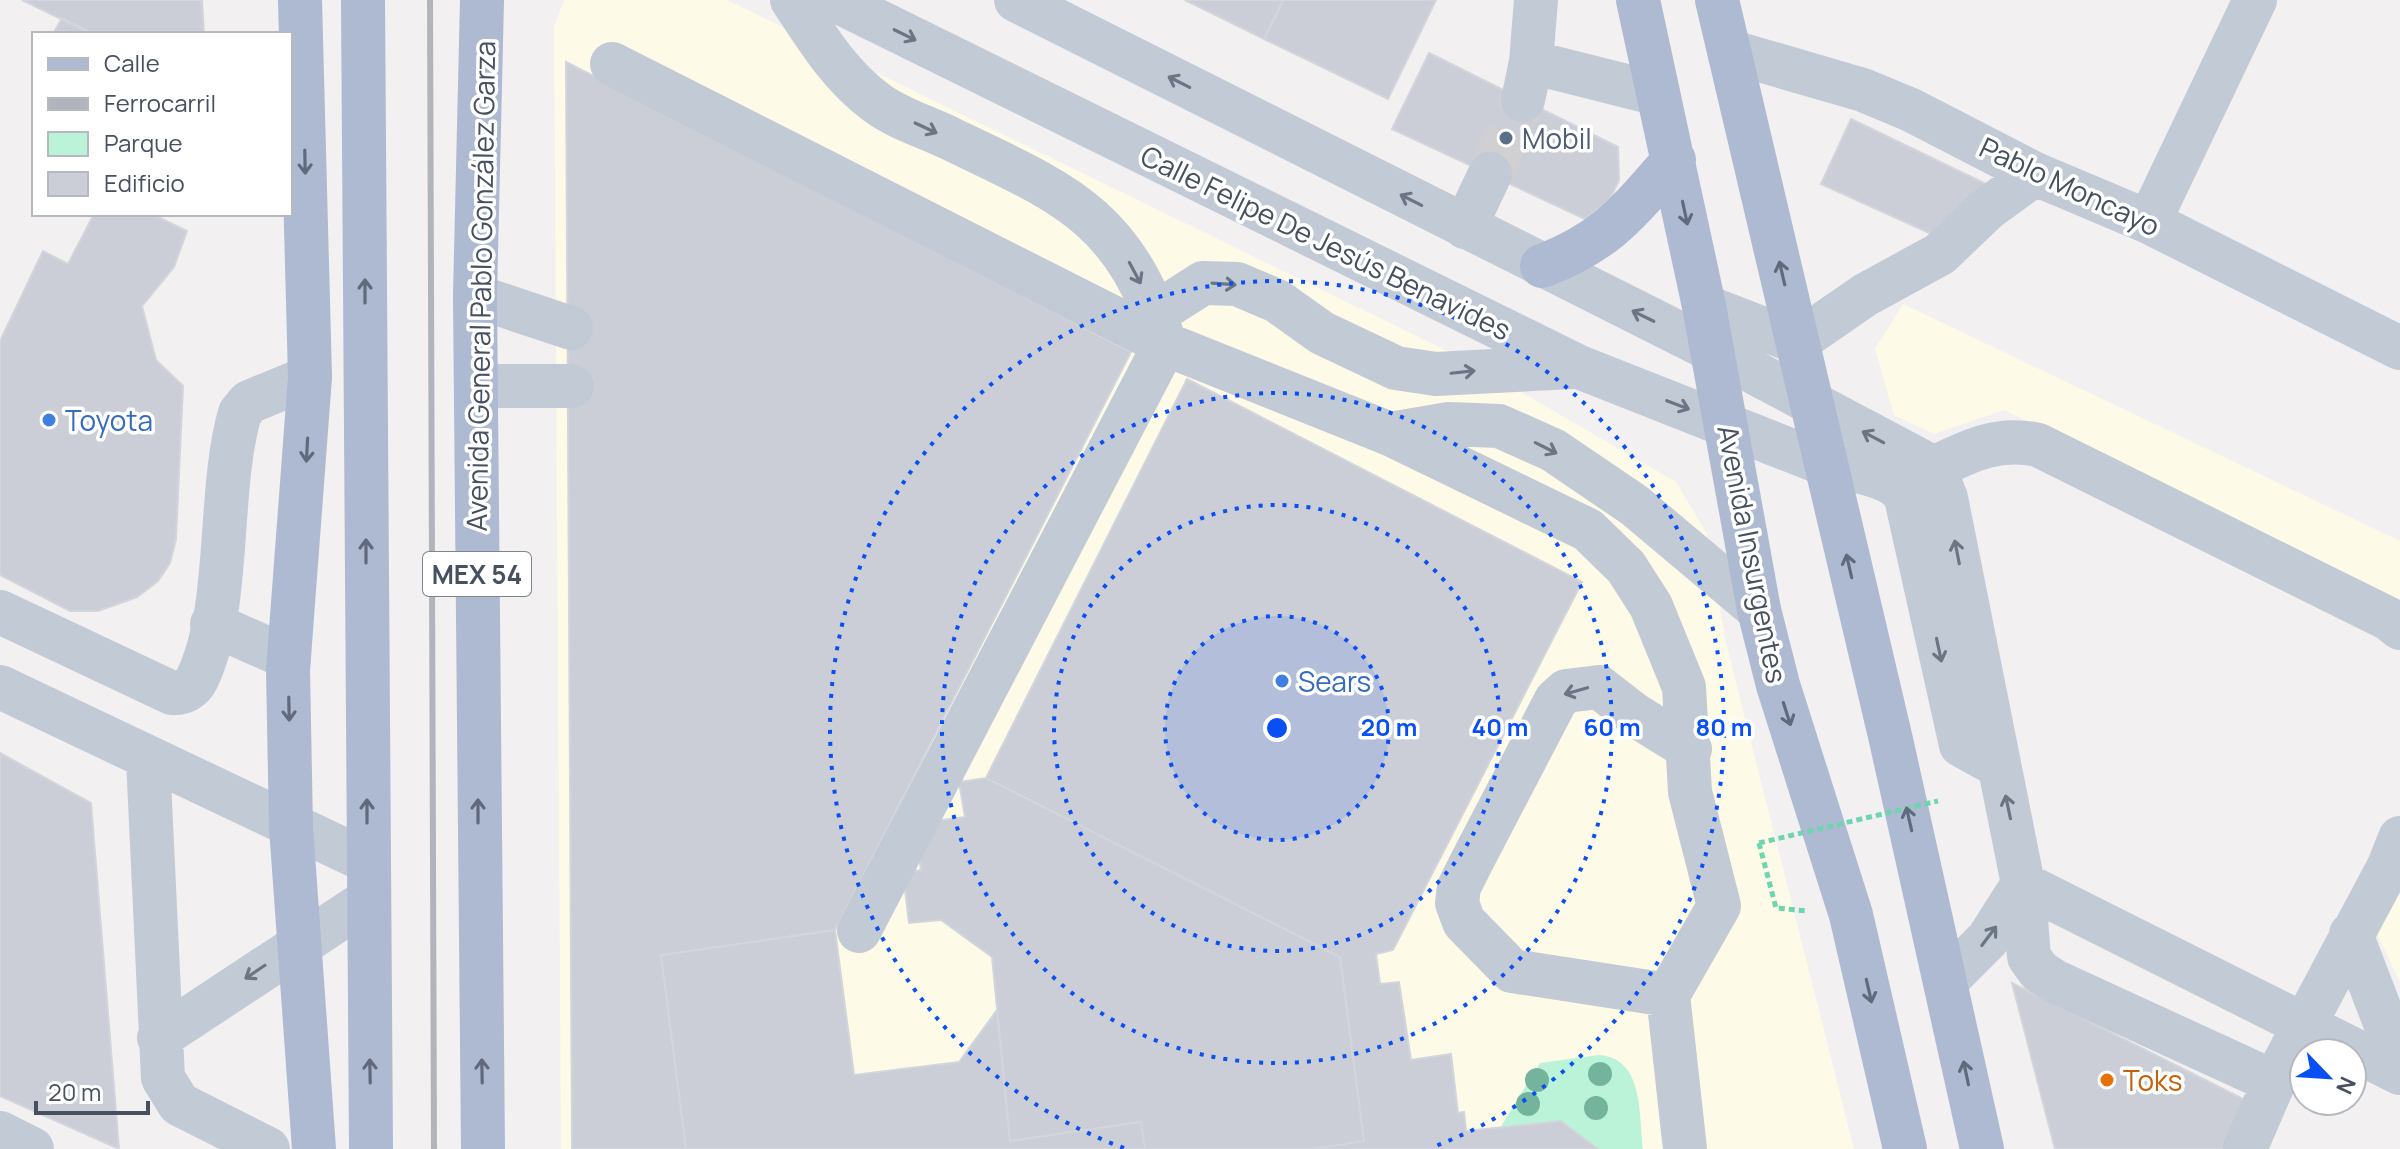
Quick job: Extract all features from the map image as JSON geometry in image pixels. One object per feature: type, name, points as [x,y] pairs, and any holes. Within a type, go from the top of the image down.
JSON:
[{"type":"main road","points":[[300,0],[310,377],[289,658],[291,827],[314,1149]]},
{"type":"main road","points":[[363,0],[371,1149]]},
{"type":"main road","name":"Avenida Insurgentes","points":[[1638,0],[1704,306],[1759,610],[1778,685],[1851,915],[1905,1149]]},
{"type":"main road","points":[[1717,0],[1946,981],[1982,1149]]},
{"type":"main road","name":"Avenida General Pablo González Garza","points":[[483,1149],[475,296],[489,8]]},
{"type":"main road","points":[[1542,266],[1581,251],[1606,234],[1674,160]]},
{"type":"street","points":[[792,0],[849,80],[880,106],[1055,189],[1095,219],[1124,254],[1160,329]]},
{"type":"street","name":"Calle Felipe De Jesús Benavides","points":[[835,0],[1579,367],[1825,464],[1865,474],[1903,491],[1961,745],[1999,766]]},
{"type":"street","points":[[1016,0],[1712,350],[1934,468],[1946,498],[2023,884],[2029,957],[2039,971],[2274,1082]]},
{"type":"street","points":[[2149,222],[2255,0]]},
{"type":"street","points":[[1525,5],[1527,81],[1658,94]]},
{"type":"street","name":"Pablo Moncayo","points":[[1729,51],[1863,90],[2035,174],[2149,222],[2400,348]]},
{"type":"street","points":[[612,64],[1160,329],[1390,434],[1588,530],[1626,567],[1651,606],[1684,687],[1690,749],[1690,792],[1719,906],[1668,995],[1685,1149]]},
{"type":"street","points":[[1465,227],[1490,174]]},
{"type":"street","points":[[1704,306],[1797,342],[1865,295],[1940,254],[1987,209],[2035,174]]},
{"type":"street","points":[[859,931],[1160,329],[1203,283],[1237,284],[1277,301],[1322,333],[1396,368],[1436,374],[1579,367]]},
{"type":"street","points":[[475,296],[561,325],[562,386],[476,386]]},
{"type":"street","points":[[0,612],[172,693],[191,688],[197,679],[212,624],[240,413],[249,402],[310,377]]},
{"type":"street","points":[[1390,434],[1449,424],[1499,426],[1553,450],[1634,505],[1759,610]]},
{"type":"street","points":[[1934,468],[1981,445],[2018,441],[2038,445],[2389,619],[2400,628]]},
{"type":"street","points":[[212,624],[289,658]]},
{"type":"street","points":[[0,687],[291,827],[368,880],[298,943],[159,1038]]},
{"type":"street","points":[[1668,995],[1512,971],[1464,922],[1457,903],[1459,887],[1556,700],[1566,691],[1599,687],[1635,715],[1690,749]]},
{"type":"street","points":[[148,759],[163,1078],[179,1104],[268,1149]]},
{"type":"street","points":[[2245,1149],[2274,1082],[2400,838]]},
{"type":"street","points":[[1946,981],[1988,939],[2023,884]]},
{"type":"street","points":[[2023,884],[2400,1073]]},
{"type":"street","points":[[2351,934],[2400,1062]]},
{"type":"street","points":[[0,1133],[32,1149]]},
{"type":"path","points":[[1776,908],[1759,843],[1938,801]]},
{"type":"shaded area","points":[[564,0],[727,0],[1466,360],[1676,482],[1707,534],[1726,643],[1854,1149],[561,1149],[554,27]]},
{"type":"shaded area","points":[[1903,304],[2400,541],[2400,600],[2004,410],[1934,434],[1894,415],[1875,349]]},
{"type":"shaded area","points":[[2400,883],[2400,982],[2376,932]]},
{"type":"green space","points":[[1599,1055],[1614,1059],[1632,1077],[1639,1105],[1643,1149],[1598,1149],[1561,1121],[1500,1128],[1540,1063]]},
{"type":"building","points":[[22,0],[202,0],[204,32],[88,32]]},
{"type":"building","points":[[1185,0],[1283,0],[1264,39]]},
{"type":"building","points":[[1284,0],[1436,0],[1388,99],[1264,39]]},
{"type":"building","points":[[62,18],[90,32],[54,32]]},
{"type":"building","name":"Mobil","points":[[1429,53],[1618,147],[1619,180],[1610,199],[1585,219],[1392,129]]},
{"type":"building","points":[[566,62],[1131,352],[835,930],[661,955],[686,1149],[572,1149]]},
{"type":"building","points":[[1851,119],[1988,185],[1949,242],[1821,184]]},
{"type":"building","points":[[93,216],[156,216],[187,231],[174,267],[142,306],[156,360],[183,386],[176,539],[170,563],[158,581],[137,597],[98,611],[70,611],[0,575],[0,341],[43,251],[68,264]]},
{"type":"building","points":[[1187,379],[1582,582],[1393,950],[1376,954],[1380,984],[1399,982],[1411,1060],[1451,1054],[1458,1113],[1464,1112],[1466,1131],[1561,1121],[1598,1149],[1313,1149],[1364,1141],[1340,957],[986,778]]},
{"type":"building","points":[[0,753],[91,803],[119,1149],[0,1096]]},
{"type":"building","points":[[986,778],[1340,957],[1364,1141],[1313,1149],[1145,1149],[1141,1122],[1010,1141],[992,957],[941,920],[909,923],[903,873],[921,870],[916,831],[935,821],[965,817],[959,782]]},
{"type":"building","points":[[835,930],[854,1075],[959,1062],[997,1010],[1010,1141],[1141,1122],[1145,1149],[686,1149],[661,955]]},
{"type":"building","points":[[2012,983],[2259,1107],[2240,1149],[2055,1149]]},
{"type":"tunnel","points":[[1490,174],[1523,100]]},
{"type":"railway","points":[[430,0],[434,1149]]},
{"type":"place","name":"Mobil","points":[[1506,138]]},
{"type":"place","name":"Toyota","points":[[49,420]]},
{"type":"place","name":"Sears","points":[[1282,681]]},
{"type":"place","name":"Toks","points":[[2107,1080]]}]
